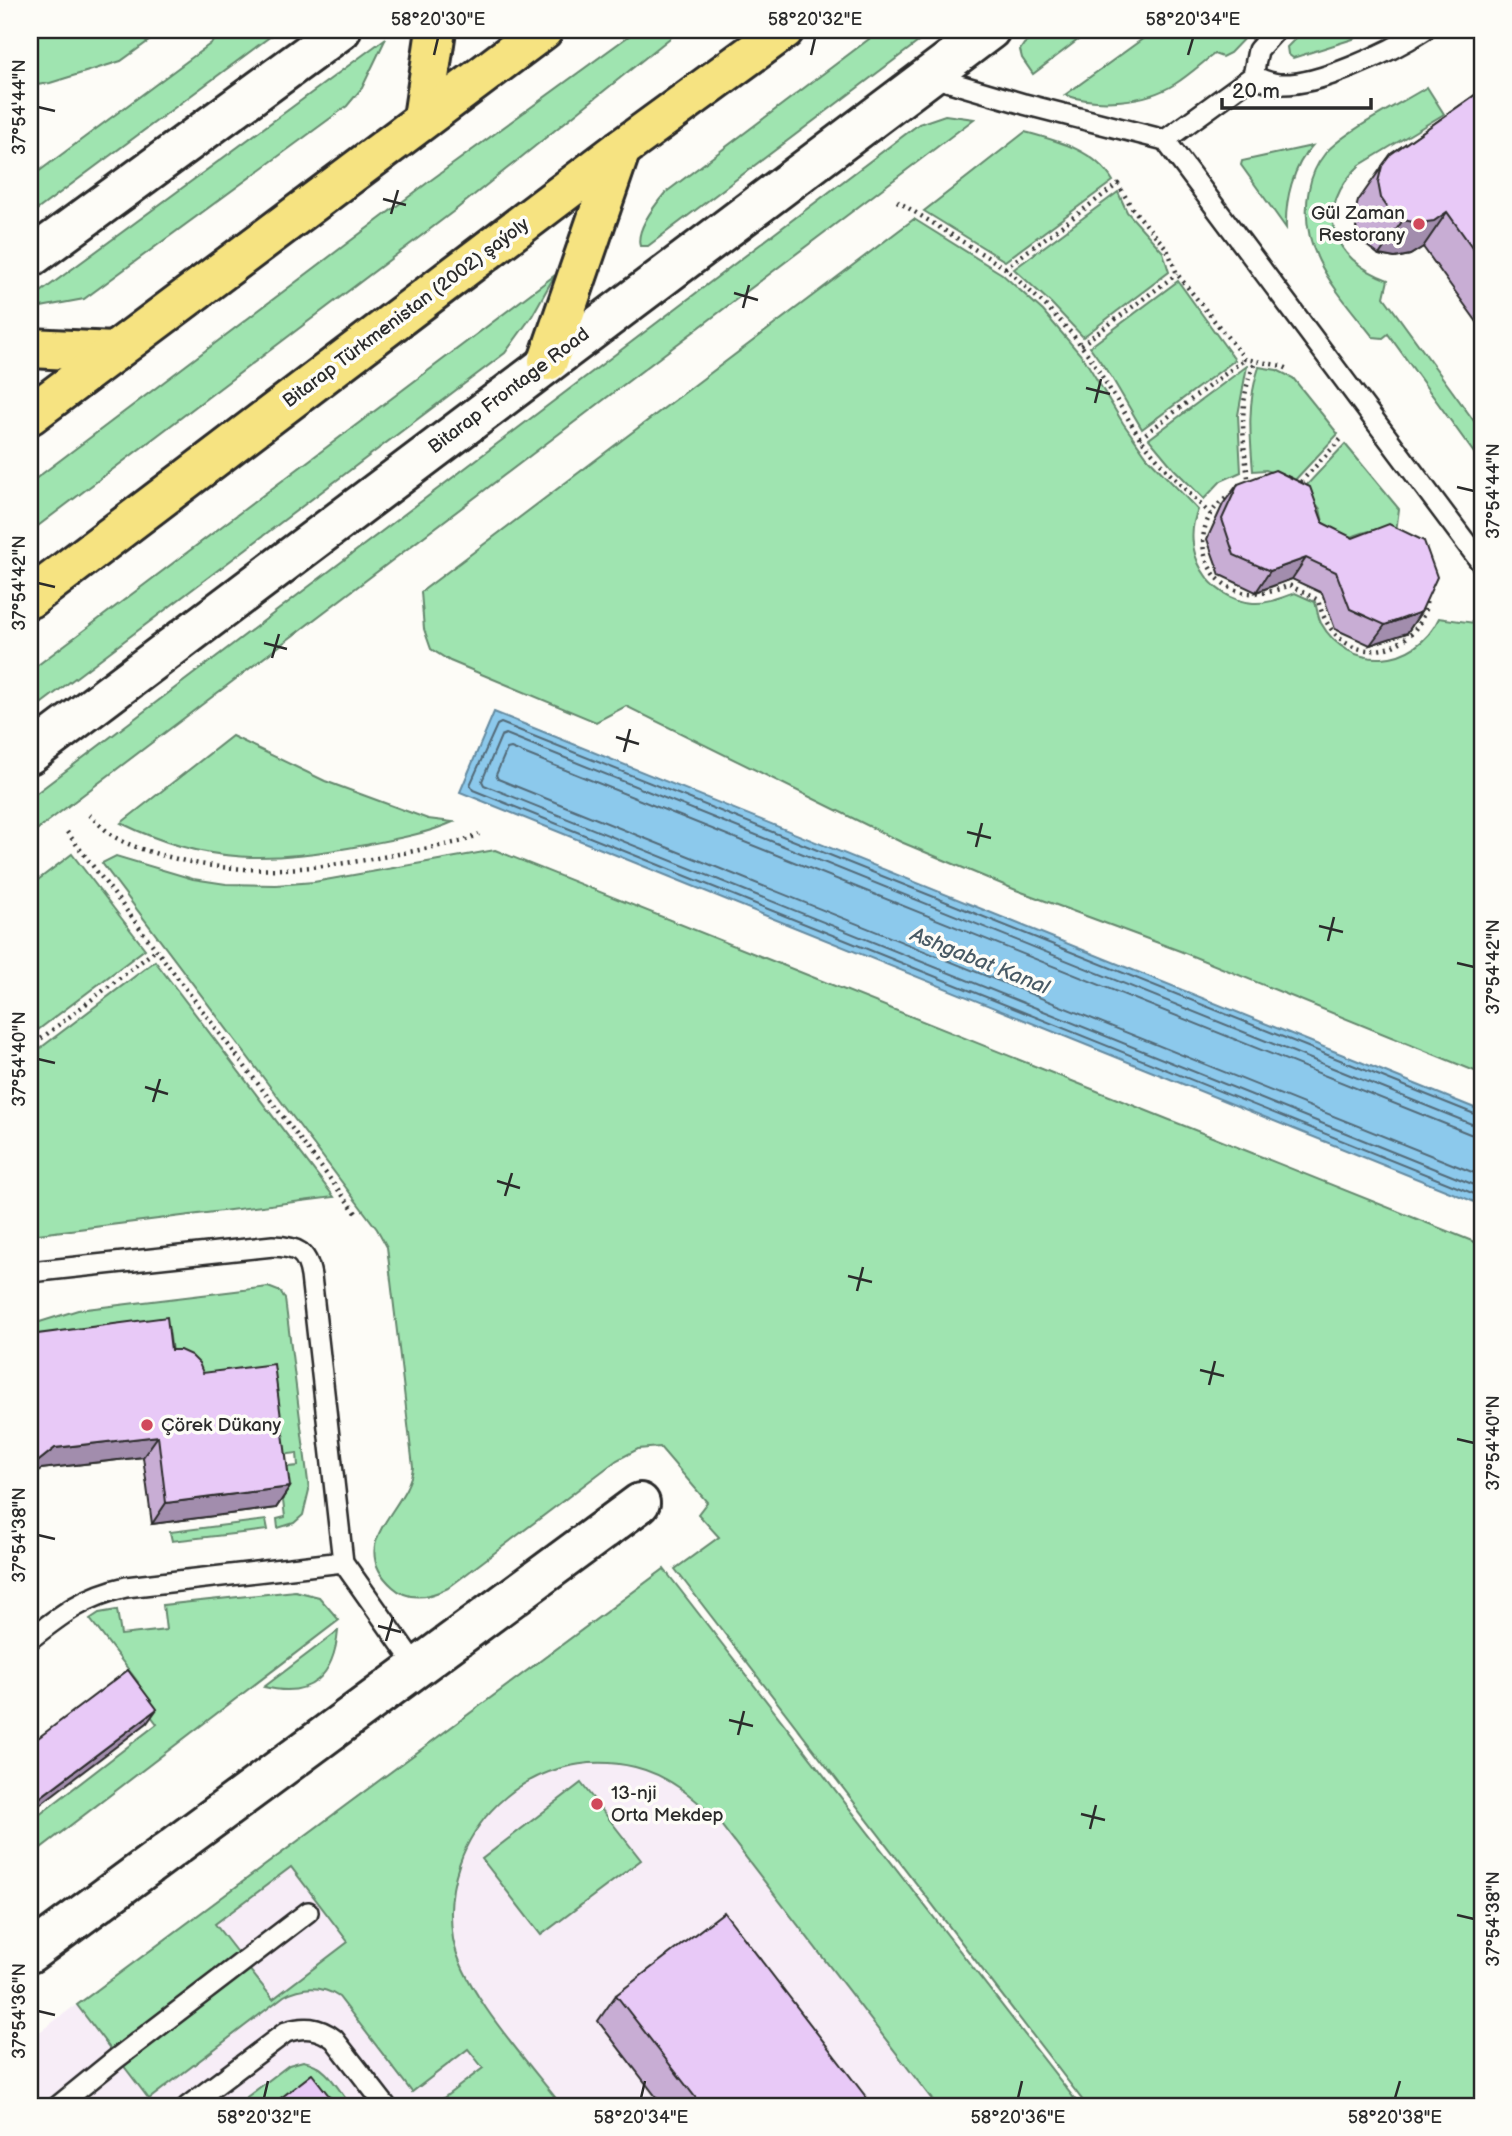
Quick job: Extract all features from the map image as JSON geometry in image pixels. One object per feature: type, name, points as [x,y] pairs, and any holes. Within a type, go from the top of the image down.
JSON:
[{"type":"main road","points":[[424,118],[436,30]]},
{"type":"main road","points":[[30,415],[543,30]]},
{"type":"main road","name":"Bitarap Türkmenistan (2002) şaýoly","points":[[30,598],[621,149],[784,30]]},
{"type":"main road","points":[[548,361],[621,149]]},
{"type":"main road","points":[[30,348],[114,352]]},
{"type":"street","points":[[30,258],[341,30]]},
{"type":"street","name":"Bitarap Frontage Road","points":[[30,754],[990,30]]},
{"type":"street","points":[[30,1953],[640,1503]]},
{"type":"lane","points":[[1165,140],[1252,76],[1258,50],[1276,30]]},
{"type":"lane","points":[[1252,76],[1275,84],[1310,79],[1354,67],[1424,30]]},
{"type":"lane","points":[[929,76],[1024,104],[1165,140],[1482,564]]},
{"type":"lane","points":[[30,1272],[273,1246],[289,1247],[301,1253],[309,1262],[311,1276],[343,1562],[417,1667]]},
{"type":"lane","points":[[30,1639],[74,1606],[100,1593],[125,1587],[343,1562]]},
{"type":"lane","points":[[58,2106],[117,2057],[308,1912]]},
{"type":"lane","points":[[188,2106],[286,2032],[299,2028],[324,2031],[334,2039],[386,2106]]},
{"type":"path","points":[[1005,268],[1118,184],[1132,208],[1167,249],[1177,274],[1245,359],[1282,366],[1298,374]]},
{"type":"path","points":[[897,201],[1005,268],[1047,307],[1081,345],[1140,438],[1169,473],[1210,514]]},
{"type":"path","points":[[1081,345],[1177,274]]},
{"type":"path","points":[[1140,438],[1245,359]]},
{"type":"path","points":[[1249,487],[1244,415],[1248,386],[1256,361]]},
{"type":"path","points":[[1289,495],[1346,434]]},
{"type":"path","points":[[1265,486],[1289,495],[1299,503],[1310,519],[1314,538],[1339,550],[1356,541],[1375,540],[1394,544],[1410,555],[1421,571],[1427,590],[1425,609],[1418,626],[1404,640],[1387,648],[1367,651],[1349,646],[1334,634],[1323,619],[1318,600],[1289,585],[1271,593],[1253,595],[1234,591],[1218,579],[1208,563],[1203,545],[1205,526],[1213,508],[1228,495],[1249,487],[1265,486]]},
{"type":"path","points":[[1421,571],[1430,564]]},
{"type":"path","points":[[89,815],[114,836],[154,853],[202,866],[277,871],[321,867],[464,841],[479,834]]},
{"type":"path","points":[[67,832],[356,1213]]},
{"type":"path","points":[[30,1047],[156,950]]},
{"type":"shaded area","name":"13-nji Orta Mekdep","points":[[664,1568],[1080,2106],[30,2106],[30,2039]]},
{"type":"green space","points":[[30,30],[164,30],[121,61],[50,83],[30,86]]},
{"type":"green space","points":[[229,30],[279,30],[30,215],[30,178]]},
{"type":"green space","points":[[637,30],[680,30],[454,211],[30,532],[30,483],[431,180]]},
{"type":"green space","points":[[881,30],[934,30],[648,246],[640,246],[643,225],[665,193]]},
{"type":"green space","points":[[1043,30],[1091,30],[1033,74],[1020,50]]},
{"type":"green space","points":[[1155,30],[1252,30],[1230,53],[1222,57],[1214,54],[1175,84],[1150,95],[1121,101],[1092,101],[1065,95]]},
{"type":"green space","points":[[1304,30],[1371,30],[1353,39],[1293,58],[1288,54],[1287,47]]},
{"type":"green space","points":[[386,38],[362,88],[347,106],[84,299],[30,309],[30,300]]},
{"type":"green space","points":[[1427,87],[1444,114],[1360,165],[1345,182],[1336,199],[1333,215],[1335,231],[1341,246],[1353,259],[1368,271],[1388,280],[1384,297],[1482,432],[1482,480],[1477,474],[1479,460],[1388,334],[1383,338],[1373,337],[1334,286],[1314,251],[1309,232],[1309,189],[1314,172],[1324,155],[1357,128]]},
{"type":"green space","points":[[945,115],[974,119],[30,835],[30,798],[919,124]]},
{"type":"green space","points":[[1025,132],[1063,143],[1086,154],[1105,170],[1113,181],[1005,261],[924,211]]},
{"type":"green space","points":[[1312,146],[1295,173],[1287,206],[1286,228],[1241,165],[1242,161]]},
{"type":"green space","points":[[1118,192],[1127,212],[1163,252],[1169,272],[1083,337],[1014,269]]},
{"type":"green space","points":[[914,219],[1002,274],[1043,311],[1085,360],[1147,457],[1198,510],[1193,525],[1196,556],[1211,582],[1223,592],[1253,603],[1269,602],[1295,593],[1315,602],[1321,623],[1333,639],[1348,650],[1365,657],[1399,655],[1415,647],[1428,635],[1439,618],[1482,624],[1482,1074],[1180,951],[1016,890],[901,842],[626,706],[596,722],[450,661],[431,649],[424,629],[421,592]]},
{"type":"green space","points":[[555,275],[532,316],[505,353],[30,712],[30,671]]},
{"type":"green space","points":[[1178,281],[1235,360],[1142,429],[1090,347]]},
{"type":"green space","points":[[1247,366],[1238,415],[1241,472],[1221,481],[1204,499],[1149,439]]},
{"type":"green space","points":[[1259,367],[1277,370],[1293,378],[1338,434],[1294,481],[1266,470],[1253,471],[1251,406]]},
{"type":"green space","points":[[1345,444],[1399,509],[1396,532],[1369,531],[1343,541],[1325,531],[1320,509],[1304,488]]},
{"type":"green space","points":[[232,736],[325,781],[428,819],[453,822],[421,833],[365,845],[270,857],[212,853],[183,847],[121,823]]},
{"type":"green space","points":[[495,850],[1482,1245],[1482,2106],[1087,2106],[675,1569],[719,1537],[698,1514],[707,1502],[660,1447],[638,1449],[617,1460],[448,1588],[427,1596],[406,1595],[393,1587],[379,1571],[374,1556],[376,1541],[409,1482],[413,1467],[387,1247],[377,1229],[102,863],[116,856],[193,879],[226,884],[276,885],[314,882]]},
{"type":"green space","points":[[72,854],[145,949],[30,1036],[30,886]]},
{"type":"green space","points":[[155,961],[334,1197],[30,1235],[30,1056]]},
{"type":"green space","points":[[268,1287],[281,1292],[285,1299],[309,1490],[303,1515],[294,1523],[278,1528],[277,1519],[285,1517],[279,1468],[298,1466],[297,1453],[273,1456],[200,1386],[174,1366],[169,1330],[30,1346],[30,1325],[78,1310]]},
{"type":"green space","points":[[266,1520],[268,1530],[172,1541],[170,1532]]},
{"type":"green space","points":[[664,1569],[1080,2106],[937,2106],[718,1821],[690,1795],[659,1775],[635,1767],[596,1763],[559,1768],[526,1782],[498,1804],[475,1831],[459,1864],[452,1900],[453,1939],[469,1981],[499,2026],[562,2106],[433,2106],[483,2068],[468,2049],[412,2092],[339,1997],[326,1990],[312,1988],[284,1996],[149,2099],[123,2065],[249,1969],[273,1999],[348,1942],[291,1867],[215,1924],[239,1955],[112,2051],[77,2005]]},
{"type":"green space","points":[[295,1591],[319,1597],[339,1620],[33,1854],[30,1850],[30,1822],[157,1724],[130,1688],[138,1682],[90,1619],[99,1613],[117,1610],[121,1635],[166,1630],[163,1605]]},
{"type":"green space","points":[[338,1631],[332,1660],[318,1680],[295,1690],[264,1687]]},
{"type":"green space","points":[[581,1783],[641,1860],[541,1935],[482,1859]]},
{"type":"green space","points":[[303,2061],[325,2072],[351,2106],[309,2106],[295,2088],[270,2106],[235,2106],[289,2065]]},
{"type":"water","name":"Ashgabat Kanal","points":[[494,712],[1482,1111],[1482,1205],[460,792]]},
{"type":"building","points":[[1482,90],[1482,261],[1447,212],[1434,221],[1419,223],[1403,220],[1390,211],[1381,198],[1378,182],[1382,166],[1391,154]]},
{"type":"building","points":[[1275,470],[1310,487],[1323,523],[1353,538],[1389,524],[1424,541],[1437,577],[1421,612],[1385,625],[1350,609],[1336,572],[1306,558],[1270,571],[1234,555],[1222,519],[1238,484]]},
{"type":"building","name":"Çörek Dükany","points":[[167,1317],[171,1350],[180,1350],[191,1355],[199,1363],[203,1373],[274,1364],[290,1487],[166,1503],[158,1436],[55,1448],[30,1468],[30,1335]]},
{"type":"building","points":[[128,1670],[157,1709],[30,1805],[30,1744]]},
{"type":"building","points":[[724,1912],[873,2106],[702,2106],[616,1995]]},
{"type":"building","points":[[312,2074],[337,2106],[280,2106],[277,2101]]},
{"type":"place","name":"Gül Zaman Restorany","points":[[1419,224]]},
{"type":"place","name":"Çörek Dükany","points":[[147,1425]]},
{"type":"place","name":"13-nji Orta Mekdep","points":[[597,1804]]}]
